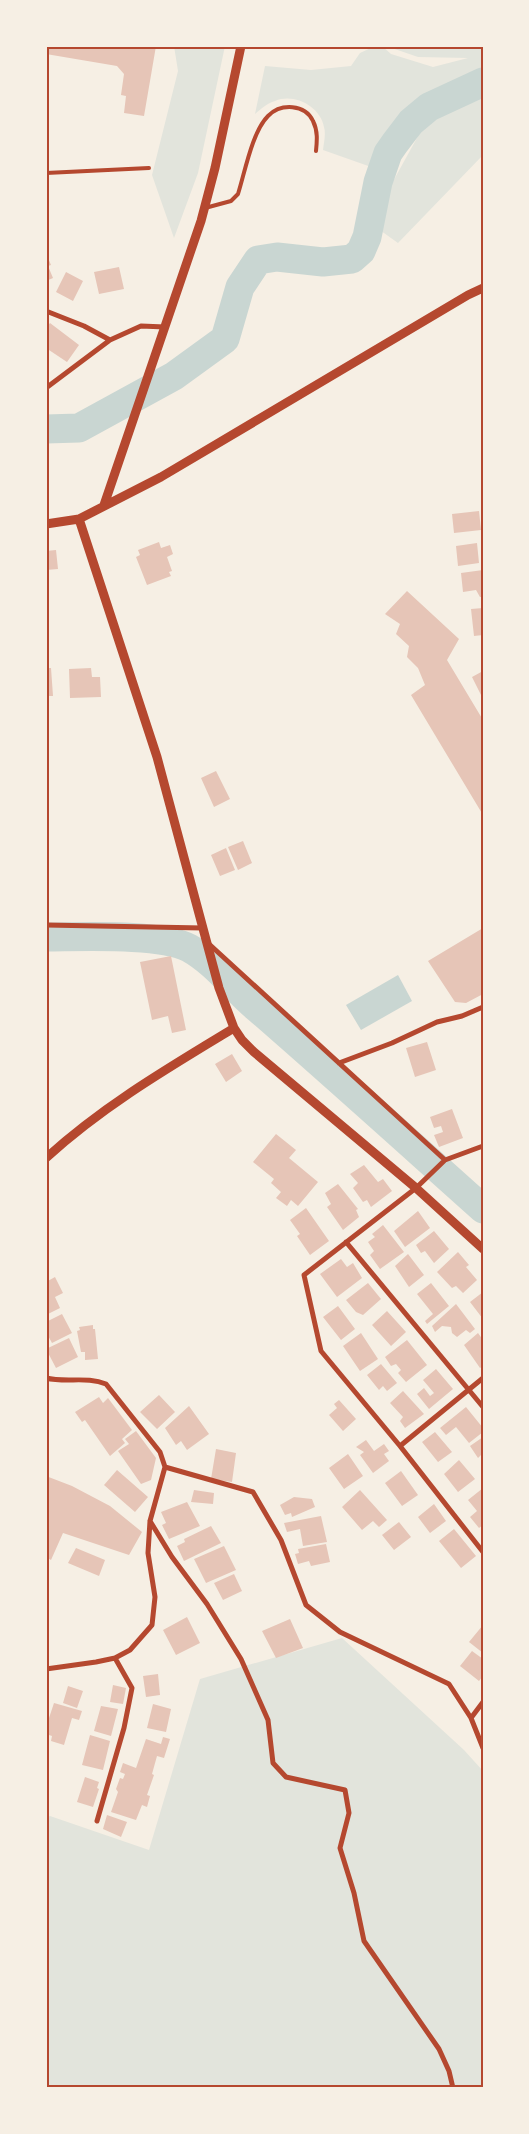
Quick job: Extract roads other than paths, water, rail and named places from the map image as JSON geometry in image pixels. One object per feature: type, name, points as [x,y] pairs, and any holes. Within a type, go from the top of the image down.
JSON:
[{"type":"street","points":[[104,506],[205,208],[241,46]]},
{"type":"street","points":[[46,524],[79,519],[161,477],[468,295],[483,288]]},
{"type":"street","points":[[46,311],[84,326],[110,340]]},
{"type":"street","points":[[46,388],[110,340],[141,326],[165,327]]},
{"type":"street","points":[[79,519],[157,757],[219,988],[234,1028],[254,1052],[416,1188],[483,1249]]},
{"type":"street","points":[[46,925],[203,928]]},
{"type":"street","points":[[207,942],[445,1160]]},
{"type":"street","points":[[339,1063],[392,1043],[437,1022],[462,1016],[483,1007]]},
{"type":"street","points":[[46,1158],[73,1134],[138,1086],[234,1028]]},
{"type":"street","points":[[483,1146],[445,1160],[416,1188],[304,1275],[321,1351],[400,1446],[483,1552]]},
{"type":"street","points":[[346,1242],[483,1407]]},
{"type":"street","points":[[46,1378],[59,1381],[96,1380],[106,1384],[160,1452],[165,1468],[150,1521],[148,1553],[155,1597],[152,1624],[130,1650],[115,1658],[46,1669]]},
{"type":"street","points":[[400,1446],[468,1388],[483,1378]]},
{"type":"street","points":[[165,1468],[254,1492],[281,1540],[306,1605],[340,1632],[449,1684],[471,1718],[483,1748]]},
{"type":"street","points":[[150,1521],[207,1604],[241,1659],[268,1720],[273,1763],[286,1777],[345,1790],[349,1813],[340,1848],[354,1893],[364,1941],[439,2049],[449,2070],[453,2088]]},
{"type":"street","points":[[97,1821],[124,1728],[132,1688],[115,1658]]},
{"type":"street","points":[[471,1718],[483,1702]]},
{"type":"lane","points":[[205,208],[231,201],[238,194],[259,128],[268,116],[277,109],[295,107],[306,112],[313,121],[317,133],[316,151]]},
{"type":"lane","points":[[46,173],[149,168]]},
{"type":"waterway","points":[[46,429],[79,428],[174,376],[225,339],[240,287],[258,260],[277,257],[323,262],[352,259],[361,251],[367,237],[378,182],[388,153],[395,143],[411,122],[429,107],[483,82]]},
{"type":"waterway","points":[[46,937],[160,940],[176,943],[199,954],[249,1001],[483,1209]]}]
